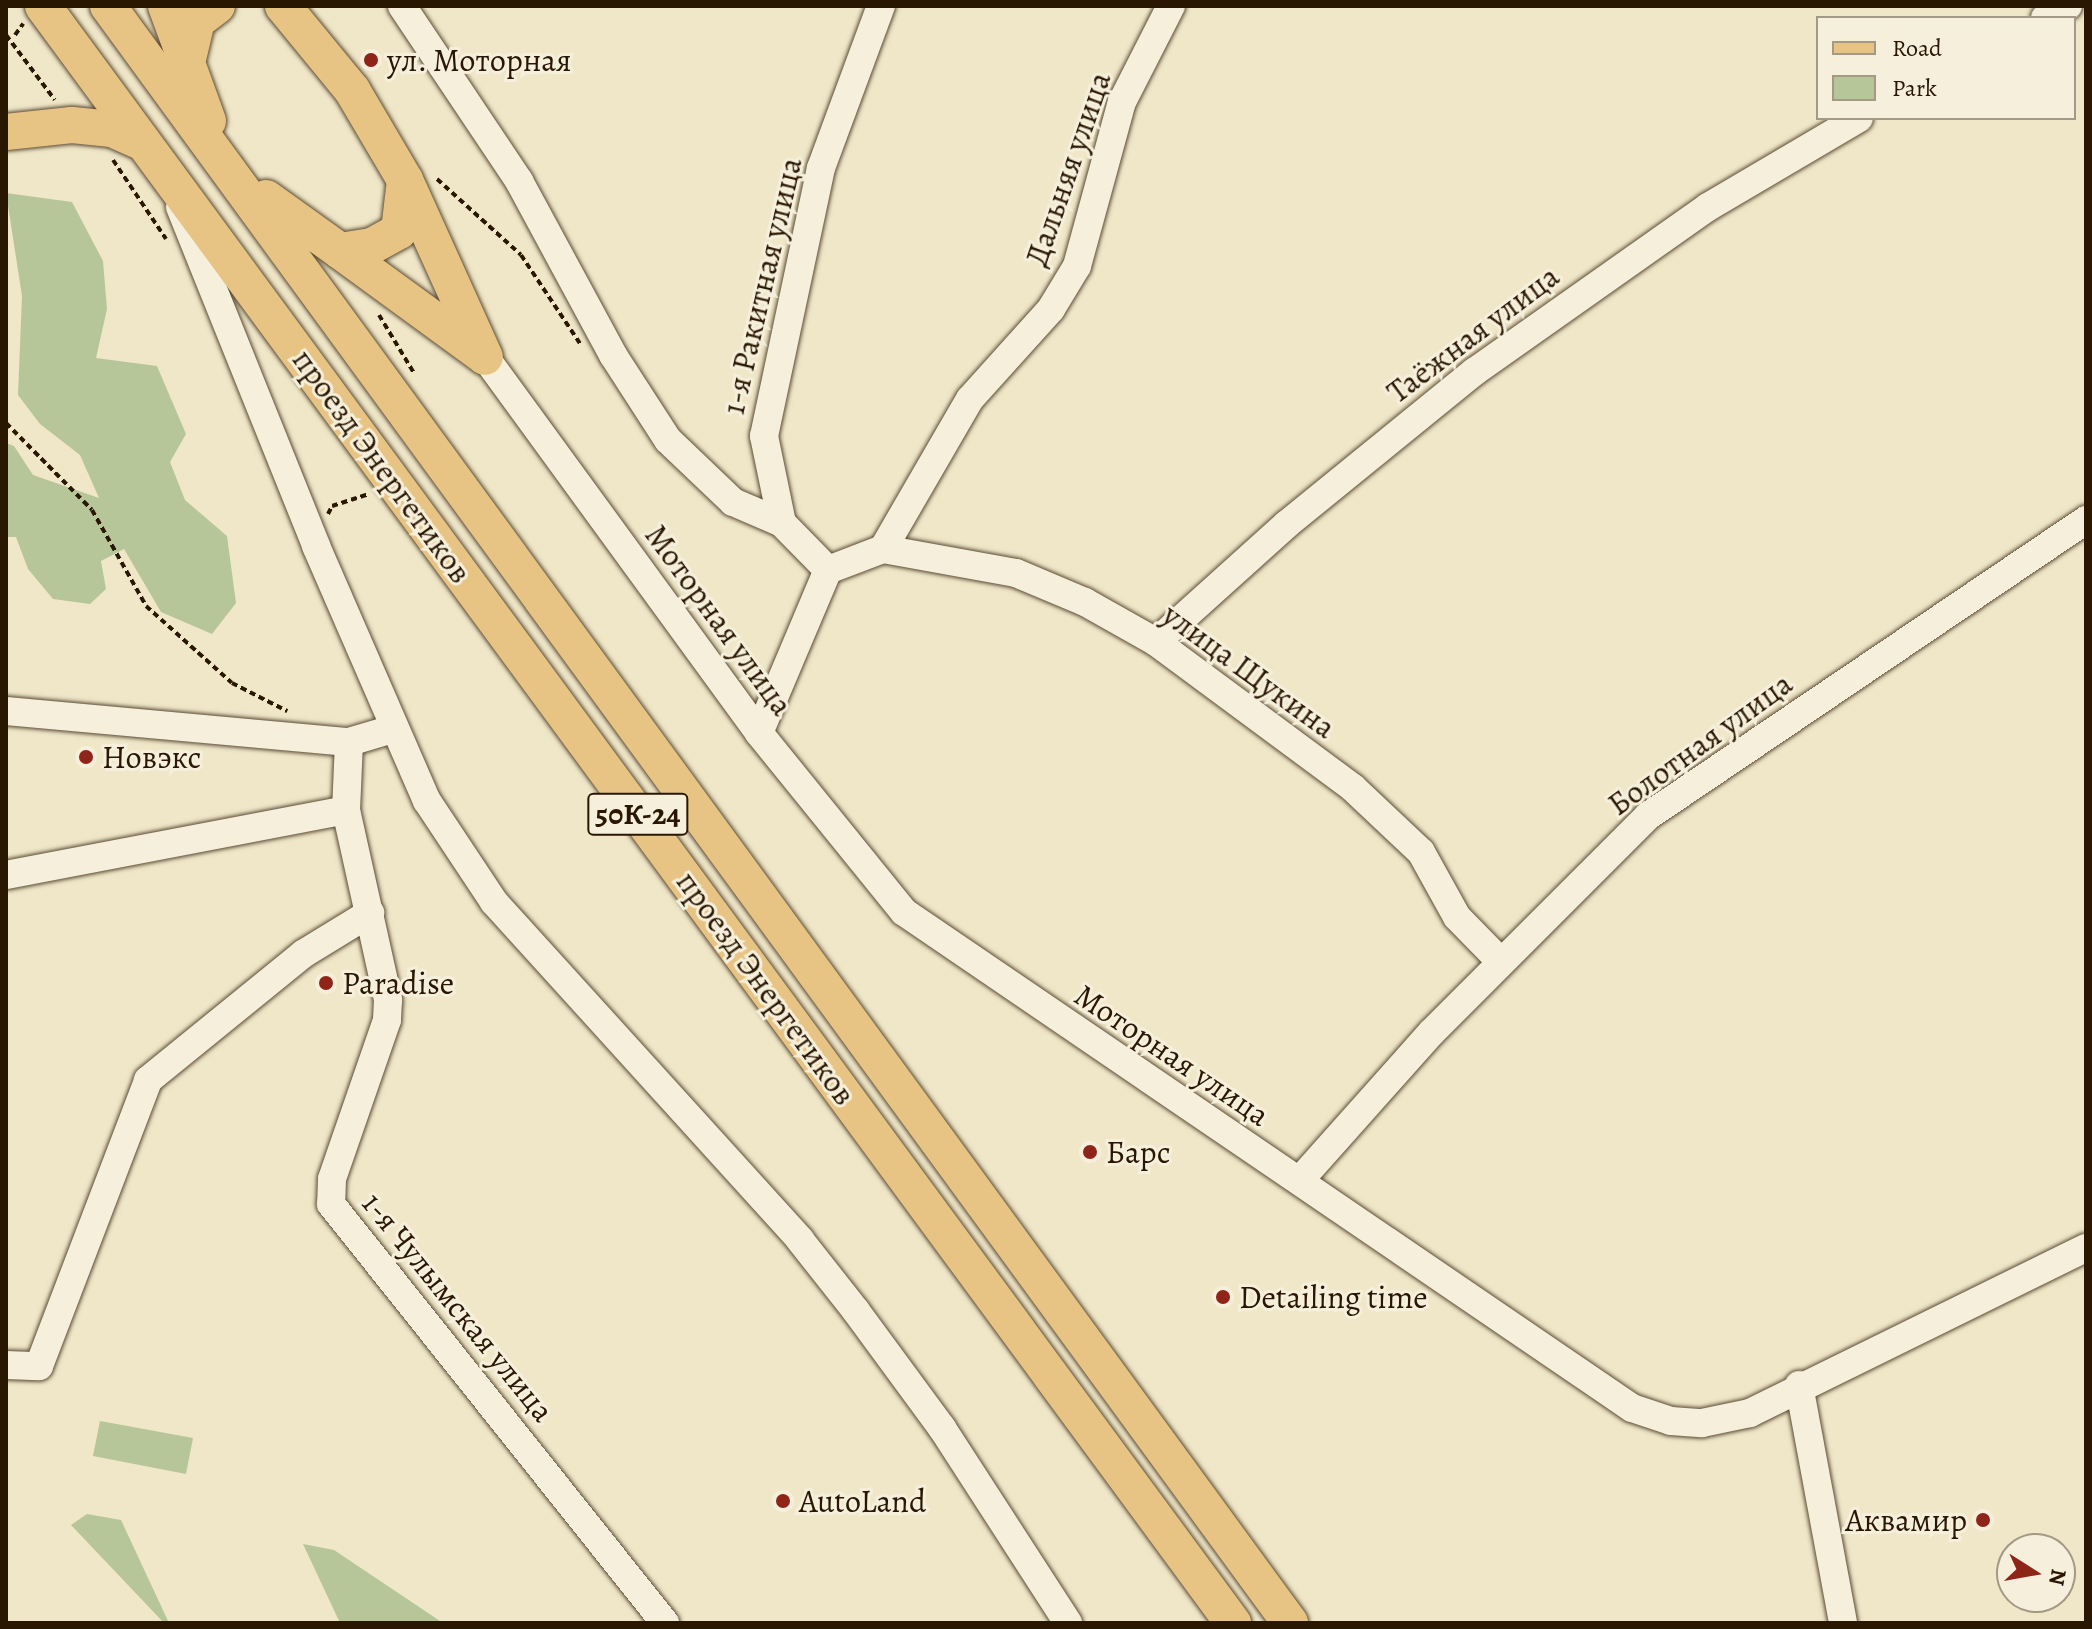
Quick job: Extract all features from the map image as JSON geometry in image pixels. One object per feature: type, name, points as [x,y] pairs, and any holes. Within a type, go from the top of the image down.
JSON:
[{"type":"main road","name":"проезд Энергетиков","points":[[43,6],[1233,1623]]},
{"type":"main road","name":"проезд Энергетиков","points":[[108,6],[228,166],[1290,1623]]},
{"type":"main road","points":[[166,6],[228,166],[286,215],[485,357]]},
{"type":"main road","points":[[187,63],[197,21],[217,6]]},
{"type":"main road","points":[[283,6],[416,175],[485,357]]},
{"type":"main road","points":[[6,132],[72,125],[112,129],[143,143]]},
{"type":"main road","points":[[340,251],[372,246],[399,231],[416,175]]},
{"type":"street","points":[[402,6],[519,181],[613,355],[668,440],[733,502],[782,523],[828,570]]},
{"type":"street","name":"1-я Ракитная улица","points":[[782,523],[764,436],[821,168],[881,6]]},
{"type":"street","name":"Дальняя улица","points":[[883,549],[970,399],[1051,309],[1077,266],[1122,102],[1171,6]]},
{"type":"street","points":[[2049,16],[2068,6]]},
{"type":"street","name":"Таёжная улица","points":[[1156,642],[1287,524],[1474,372],[1685,222],[1856,120]]},
{"type":"street","points":[[167,173],[316,546],[393,729],[427,801],[494,902],[841,1291],[942,1428],[1068,1623]]},
{"type":"street","name":"Моторная улица","points":[[485,357],[759,733],[904,912],[1632,1408],[1671,1421],[1702,1423],[1750,1413],[1799,1385],[2086,1248]]},
{"type":"street","name":"Болотная улица","points":[[1300,1180],[1501,962],[1648,816],[2086,520]]},
{"type":"street","points":[[759,733],[828,570],[883,549]]},
{"type":"street","name":"улица Щукина","points":[[883,549],[1016,573],[1085,602],[1156,642],[1353,788],[1421,852],[1457,917],[1501,962]]},
{"type":"street","points":[[6,711],[349,742],[393,729]]},
{"type":"street","name":"1-я Чулымская улица","points":[[349,742],[346,810],[388,1000],[387,1020],[332,1179],[331,1204],[665,1623]]},
{"type":"street","points":[[6,875],[346,810]]},
{"type":"street","points":[[6,1365],[39,1366],[148,1080],[303,954],[370,913]]},
{"type":"street","points":[[1799,1385],[1843,1623]]},
{"type":"path","points":[[6,35],[72,125]]},
{"type":"path","points":[[107,151],[172,247]]},
{"type":"path","points":[[416,175],[521,255],[576,344],[613,355]]},
{"type":"path","points":[[6,423],[92,510],[146,606],[232,683],[297,716]]},
{"type":"path","points":[[316,546],[332,506],[378,492]]},
{"type":"green space","points":[[6,193],[72,202],[103,261],[107,309],[96,358],[157,366],[186,434],[170,462],[185,500],[227,536],[236,603],[212,634],[161,612],[124,549],[101,561],[106,589],[90,604],[53,599],[28,569],[16,537],[6,537],[6,443],[14,446],[33,475],[99,498],[80,455],[40,424],[18,395],[22,296]]},
{"type":"green space","points":[[100,1421],[193,1438],[186,1474],[93,1456]]},
{"type":"green space","points":[[87,1514],[121,1520],[169,1623],[164,1623],[71,1525]]},
{"type":"green space","points":[[303,1544],[334,1550],[443,1623],[340,1623]]},
{"type":"place","name":"ул. Моторная","points":[[371,60]]},
{"type":"place","name":"Новэкс","points":[[86,757]]},
{"type":"place","name":"Paradise","points":[[326,983]]},
{"type":"place","name":"Барс","points":[[1090,1152]]},
{"type":"place","name":"Detailing time","points":[[1223,1297]]},
{"type":"place","name":"AutoLand","points":[[783,1501]]},
{"type":"place","name":"Аквамир","points":[[1983,1520]]}]
